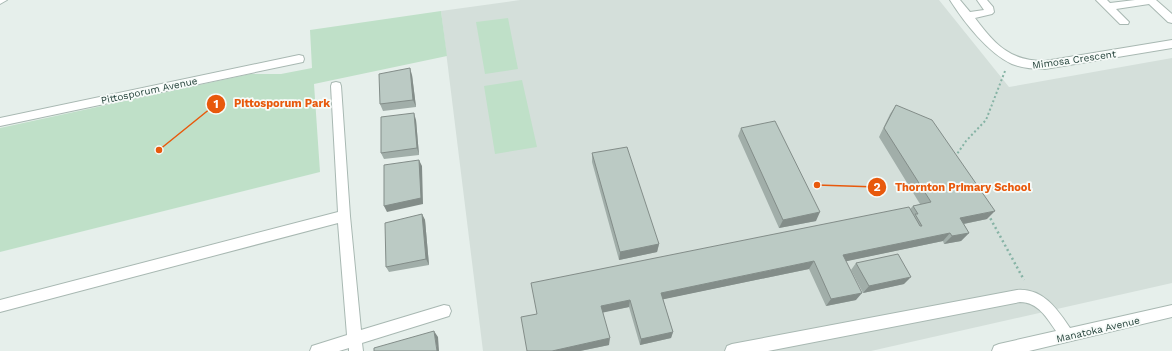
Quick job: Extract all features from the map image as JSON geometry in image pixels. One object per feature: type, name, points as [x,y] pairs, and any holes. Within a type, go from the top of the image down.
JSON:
[{"type":"street","name":"Mimosa Crescent","points":[[955,0],[997,50],[1009,59],[1022,64],[1034,66],[1172,44]]},
{"type":"street","points":[[968,16],[989,12],[988,6],[982,0]]},
{"type":"street","points":[[1105,4],[1150,1],[1172,20]]},
{"type":"street","points":[[1105,4],[1124,22]]},
{"type":"street","name":"Pittosporum Avenue","points":[[0,122],[299,59]]},
{"type":"street","points":[[336,86],[344,216],[355,346]]},
{"type":"street","points":[[0,306],[344,216]]},
{"type":"street","points":[[732,351],[1012,296],[1033,298],[1042,304],[1067,336]]},
{"type":"street","points":[[317,351],[355,346],[444,311]]},
{"type":"street","name":"Manatoka Avenue","points":[[1000,351],[1172,311]]},
{"type":"path","points":[[954,159],[966,141],[986,120],[1009,59]]},
{"type":"path","points":[[986,210],[1033,298]]},
{"type":"shaded area","points":[[520,0],[939,0],[1009,87],[1172,58],[1172,283],[871,351],[483,351],[441,11]]},
{"type":"green space","points":[[441,11],[447,56],[314,84],[320,172],[0,252],[0,128],[250,74],[281,74],[312,68],[310,30]]},
{"type":"green space","points":[[508,18],[518,69],[485,74],[476,22]]},
{"type":"green space","points":[[522,80],[537,147],[495,154],[484,86]]},
{"type":"building","points":[[410,68],[413,100],[380,104],[379,74]]},
{"type":"building","points":[[896,105],[932,120],[995,211],[960,218],[969,233],[952,236],[950,233],[843,255],[862,293],[831,299],[814,261],[661,293],[673,332],[641,339],[630,300],[601,306],[610,338],[552,351],[527,351],[521,317],[537,314],[531,283],[909,207],[920,226],[922,226],[915,214],[918,214],[913,206],[931,202],[884,128]]},
{"type":"building","points":[[414,113],[417,148],[381,153],[381,117]]},
{"type":"building","points":[[775,121],[820,212],[783,220],[741,128]]},
{"type":"building","points":[[627,147],[659,244],[620,252],[592,153]]},
{"type":"building","points":[[419,160],[421,198],[384,206],[384,165]]},
{"type":"building","points":[[422,214],[426,259],[386,267],[385,223]]},
{"type":"building","points":[[898,254],[911,277],[869,286],[856,263]]},
{"type":"building","points":[[434,331],[437,351],[374,351],[374,348]]},
{"type":"place","name":"Pittosporum Park","points":[[159,150]]},
{"type":"place","name":"Thornton Primary School","points":[[817,185]]}]
